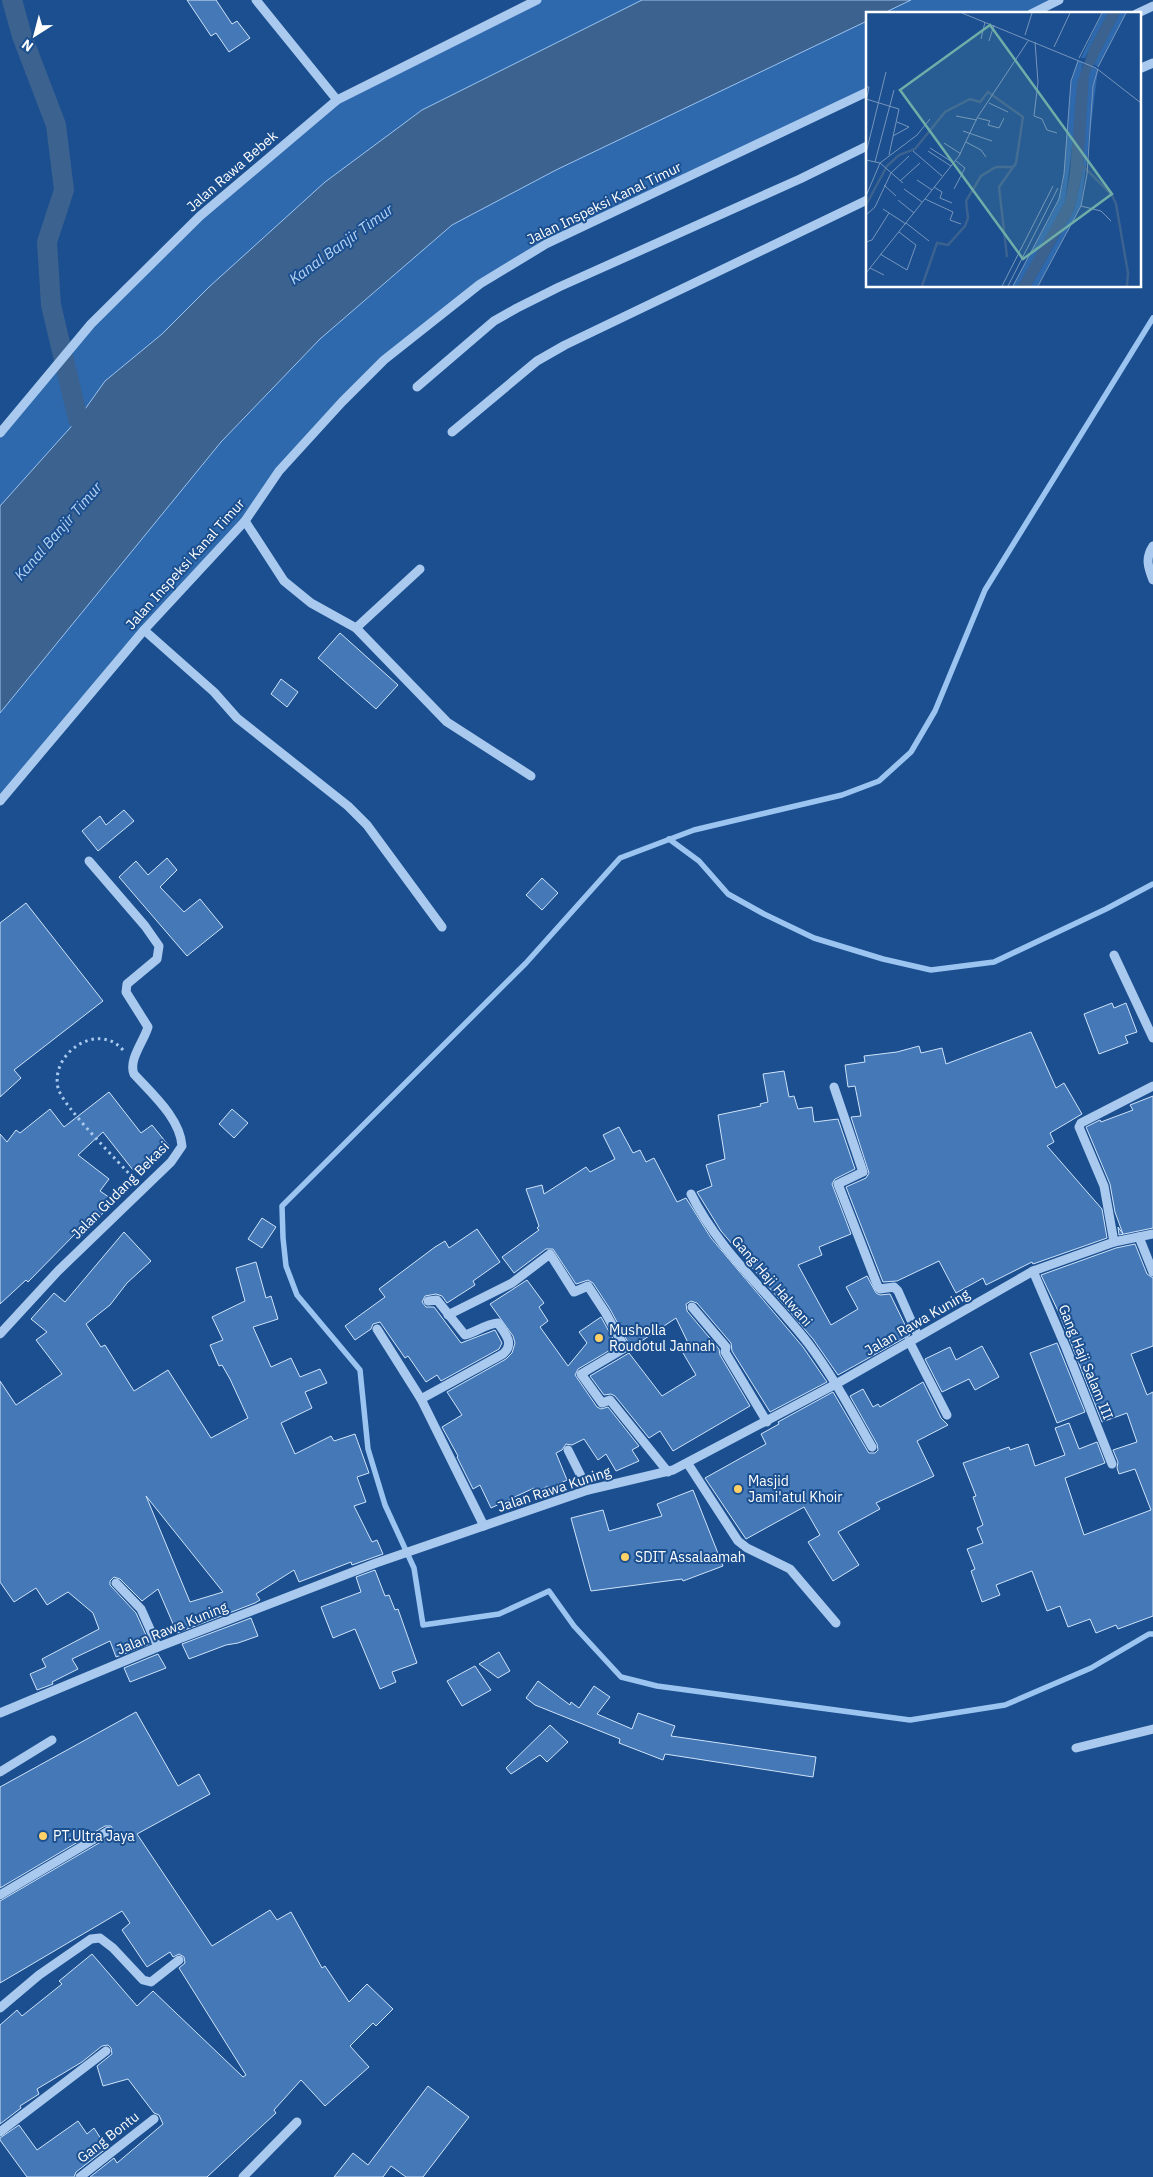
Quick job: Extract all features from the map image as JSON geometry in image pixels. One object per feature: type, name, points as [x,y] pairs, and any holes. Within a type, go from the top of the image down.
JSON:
[{"type":"street","points":[[256,0],[337,100]]},
{"type":"street","name":"Jalan Rawa Bebek","points":[[0,433],[91,324],[200,216],[337,100],[537,0]]},
{"type":"street","points":[[1034,12],[1059,0]]},
{"type":"street","points":[[1140,12],[1153,6]]},
{"type":"street","points":[[1140,69],[1153,63]]},
{"type":"street","name":"Jalan Inspeksi Kanal Timur","points":[[0,801],[144,630],[245,521],[279,471],[342,402],[384,360],[480,284],[546,244],[866,92]]},
{"type":"street","points":[[417,388],[494,322],[517,308],[559,287],[800,179],[866,146]]},
{"type":"street","points":[[452,432],[537,361],[565,345],[866,200]]},
{"type":"street","points":[[245,521],[284,581],[311,603],[356,628],[448,722],[531,776]]},
{"type":"street","points":[[1153,546],[1149,552],[1147,566],[1153,580]]},
{"type":"street","points":[[356,628],[420,569]]},
{"type":"street","points":[[144,630],[214,692],[237,718],[348,806],[367,824],[442,927]]},
{"type":"street","points":[[88,861],[145,926],[159,946],[158,959],[127,984],[126,992],[148,1027],[144,1040],[132,1061]]},
{"type":"street","points":[[1114,955],[1153,1038]]},
{"type":"street","name":"Jalan Gudang Bekasi","points":[[0,1334],[58,1271],[142,1187],[171,1162],[182,1146],[181,1136],[169,1114],[134,1074],[132,1061]]},
{"type":"street","points":[[1114,1242],[1104,1186],[1079,1127],[1081,1124],[1153,1086]]},
{"type":"street","points":[[834,1088],[863,1172],[838,1184],[879,1288],[894,1288],[898,1291],[918,1336]]},
{"type":"street","name":"Gang Haji Halwani","points":[[691,1194],[712,1231],[808,1344],[836,1384],[872,1447]]},
{"type":"street","name":"Jalan Rawa Kuning","points":[[0,1714],[158,1647],[376,1563],[588,1490],[668,1472],[688,1464],[836,1384],[1033,1271],[1114,1242],[1153,1234]]},
{"type":"street","points":[[1139,1237],[1153,1272]]},
{"type":"street","points":[[448,1315],[512,1283],[550,1254],[574,1292],[588,1286],[625,1348],[581,1374],[602,1403],[610,1400],[668,1472]]},
{"type":"street","name":"Gang Haji Salam III","points":[[1033,1271],[1112,1464]]},
{"type":"street","points":[[421,1399],[503,1354],[510,1344],[498,1323],[483,1325],[471,1333],[465,1334],[436,1300],[428,1301]]},
{"type":"street","points":[[692,1307],[726,1347],[725,1352],[767,1422]]},
{"type":"street","points":[[377,1329],[421,1399],[484,1526]]},
{"type":"street","points":[[909,1341],[947,1415]]},
{"type":"street","points":[[568,1450],[588,1490]]},
{"type":"street","points":[[688,1464],[738,1541],[747,1548],[790,1569],[836,1623]]},
{"type":"street","points":[[116,1583],[141,1609],[158,1647]]},
{"type":"street","points":[[1076,1748],[1153,1729]]},
{"type":"street","points":[[0,1772],[52,1740]]},
{"type":"street","points":[[0,1895],[108,1831]]},
{"type":"street","points":[[0,2008],[38,1975],[91,1939],[100,1938],[107,1943],[143,1980],[151,1982],[179,1960]]},
{"type":"street","points":[[0,2132],[106,2051]]},
{"type":"street","name":"Gang Bontu","points":[[80,2177],[154,2120]]},
{"type":"street","points":[[243,2177],[297,2122]]},
{"type":"path","points":[[132,1061],[118,1045],[101,1037],[81,1042],[65,1057],[57,1073],[58,1089],[77,1116],[142,1187]]},
{"type":"shaded area","points":[[537,0],[643,0],[422,110],[105,381],[78,419],[0,506],[0,432],[91,324],[200,216],[337,100]]},
{"type":"shaded area","points":[[911,0],[1059,0],[1035,12],[886,12]]},
{"type":"shaded area","points":[[866,21],[866,92],[546,244],[480,284],[355,390],[0,801],[0,713],[221,442],[320,339],[452,225],[556,170]]},
{"type":"water","name":"Kanal Banjir Timur","points":[[642,0],[911,0],[886,12],[866,12],[866,21],[556,170],[452,225],[320,339],[221,442],[0,713],[0,506],[78,419],[105,381],[162,334],[209,287],[325,182],[422,110]]},
{"type":"building","points":[[187,0],[216,0],[232,24],[237,21],[250,38],[229,52],[216,33],[211,36]]},
{"type":"building","points":[[340,633],[398,685],[376,709],[318,658]]},
{"type":"building","points":[[281,679],[298,692],[287,707],[271,694]]},
{"type":"building","points":[[124,810],[134,821],[98,851],[82,831],[100,816],[106,825]]},
{"type":"building","points":[[167,858],[177,870],[160,887],[184,912],[200,899],[223,927],[187,956],[119,877],[136,861],[148,875]]},
{"type":"building","points":[[542,878],[558,893],[542,910],[526,895]]},
{"type":"building","points":[[26,903],[103,1001],[14,1070],[21,1078],[0,1097],[0,923]]},
{"type":"building","points":[[1112,1003],[1114,1008],[1126,1003],[1137,1032],[1125,1036],[1128,1043],[1099,1054],[1084,1014]]},
{"type":"building","points":[[1031,1032],[1056,1088],[1064,1083],[1082,1114],[1050,1133],[1054,1142],[1047,1146],[1102,1209],[1107,1238],[1033,1264],[1032,1262],[986,1285],[983,1278],[956,1293],[939,1261],[897,1281],[883,1282],[846,1187],[866,1178],[869,1173],[851,1117],[861,1116],[855,1086],[848,1087],[845,1065],[865,1062],[864,1056],[897,1052],[919,1046],[921,1053],[942,1048],[946,1064]]},
{"type":"building","points":[[784,1071],[789,1097],[794,1096],[798,1109],[812,1107],[814,1122],[838,1119],[855,1169],[835,1179],[832,1184],[851,1234],[819,1247],[822,1255],[798,1265],[831,1325],[858,1309],[846,1287],[867,1276],[876,1293],[880,1295],[890,1294],[910,1335],[838,1375],[813,1339],[721,1231],[697,1192],[712,1186],[706,1165],[725,1159],[718,1115],[761,1106],[760,1104],[768,1102],[763,1074]]},
{"type":"building","points":[[109,1092],[141,1133],[152,1125],[169,1146],[139,1170],[133,1170],[103,1132],[78,1155],[109,1179],[100,1191],[113,1200],[82,1236],[78,1231],[28,1282],[26,1280],[0,1304],[0,1134],[7,1142],[16,1130],[20,1133],[50,1109],[64,1127]]},
{"type":"building","points":[[1153,1096],[1153,1228],[1119,1235],[1118,1227],[1123,1234],[1115,1212],[1110,1184],[1086,1127],[1100,1120],[1101,1122],[1133,1110],[1130,1105]]},
{"type":"building","points":[[232,1109],[248,1123],[234,1138],[219,1124]]},
{"type":"building","points":[[619,1127],[633,1153],[640,1150],[646,1162],[654,1158],[677,1202],[686,1198],[711,1238],[803,1347],[827,1382],[770,1412],[732,1351],[731,1343],[697,1303],[691,1301],[686,1304],[687,1311],[719,1349],[720,1355],[750,1406],[673,1451],[660,1431],[649,1438],[615,1396],[611,1394],[604,1395],[590,1376],[629,1353],[662,1396],[696,1375],[683,1353],[691,1349],[676,1318],[631,1348],[610,1309],[593,1283],[588,1280],[576,1284],[553,1249],[546,1249],[514,1273],[502,1257],[539,1230],[526,1189],[542,1185],[544,1194],[586,1167],[590,1172],[615,1159],[603,1135]]},
{"type":"building","points":[[262,1218],[276,1227],[262,1248],[248,1239]]},
{"type":"building","points":[[477,1229],[500,1262],[473,1281],[475,1285],[447,1303],[442,1296],[436,1294],[425,1296],[422,1302],[426,1307],[434,1307],[461,1343],[495,1330],[502,1343],[499,1349],[441,1381],[437,1375],[426,1382],[408,1356],[405,1358],[380,1322],[373,1324],[371,1329],[355,1340],[345,1326],[385,1297],[379,1289],[435,1247],[445,1241],[449,1248]]},
{"type":"building","points":[[124,1232],[151,1261],[127,1283],[110,1305],[86,1324],[101,1347],[105,1345],[134,1391],[168,1370],[211,1438],[248,1418],[230,1379],[222,1365],[219,1366],[210,1345],[223,1340],[212,1317],[245,1301],[236,1268],[256,1262],[266,1298],[271,1296],[278,1319],[253,1327],[271,1367],[291,1358],[300,1377],[320,1369],[327,1383],[305,1392],[312,1408],[281,1423],[295,1454],[331,1436],[334,1441],[355,1434],[369,1473],[357,1477],[366,1502],[354,1506],[372,1542],[377,1540],[383,1554],[352,1565],[351,1562],[299,1582],[294,1570],[256,1594],[260,1600],[255,1603],[177,1633],[158,1589],[142,1601],[120,1579],[114,1577],[110,1581],[110,1585],[136,1613],[150,1644],[116,1657],[110,1641],[72,1659],[78,1669],[52,1682],[53,1684],[37,1690],[30,1674],[46,1667],[42,1659],[99,1629],[93,1613],[68,1592],[47,1605],[36,1588],[14,1602],[0,1582],[0,1381],[16,1405],[62,1374],[36,1340],[47,1332],[31,1319],[54,1293],[65,1302]],"holes":[[[146,1496],[223,1592],[190,1602]]]},
{"type":"building","points":[[1135,1244],[1147,1274],[1153,1278],[1153,1346],[1131,1354],[1147,1395],[1153,1392],[1153,1616],[1118,1629],[1116,1625],[1096,1633],[1090,1619],[1068,1627],[1060,1606],[1047,1611],[1032,1571],[996,1585],[1000,1595],[982,1602],[971,1571],[975,1569],[967,1549],[983,1543],[977,1528],[983,1525],[973,1497],[976,1496],[963,1463],[1009,1447],[1010,1450],[1028,1444],[1035,1466],[1065,1455],[1055,1428],[1069,1423],[1079,1449],[1097,1442],[1105,1463],[1065,1478],[1084,1535],[1151,1510],[1135,1469],[1119,1474],[1117,1468],[1118,1462],[1113,1450],[1137,1442],[1127,1413],[1102,1422],[1059,1313],[1041,1275],[1116,1248]]},
{"type":"building","points":[[527,1280],[544,1303],[539,1307],[548,1321],[540,1327],[568,1366],[587,1343],[579,1332],[601,1317],[617,1346],[578,1369],[575,1375],[597,1407],[601,1409],[608,1407],[639,1446],[632,1450],[639,1461],[616,1471],[606,1454],[598,1460],[584,1439],[572,1445],[566,1444],[562,1450],[556,1453],[567,1480],[536,1492],[534,1488],[491,1508],[480,1485],[473,1489],[442,1427],[462,1415],[447,1392],[506,1359],[512,1353],[515,1343],[513,1336],[490,1304]]},
{"type":"building","points":[[1057,1343],[1085,1412],[1057,1423],[1030,1353]]},
{"type":"building","points":[[982,1346],[999,1377],[975,1390],[969,1379],[942,1392],[925,1359],[950,1347],[956,1360]]},
{"type":"building","points":[[923,1382],[941,1418],[948,1425],[917,1441],[934,1476],[876,1503],[880,1509],[838,1532],[859,1565],[833,1581],[808,1542],[820,1535],[804,1507],[746,1539],[705,1478],[766,1444],[761,1434],[779,1424],[778,1422],[833,1392],[869,1453],[875,1453],[878,1450],[877,1444],[850,1396],[863,1389],[873,1407],[878,1404],[880,1407]]},
{"type":"building","name":"SDIT Assalaamah","points":[[693,1490],[723,1566],[683,1581],[682,1579],[591,1591],[571,1518],[603,1510],[609,1531],[662,1516],[657,1504]]},
{"type":"building","points":[[375,1570],[385,1596],[389,1595],[395,1610],[398,1609],[417,1663],[392,1672],[396,1682],[380,1689],[355,1629],[333,1638],[321,1607],[361,1592],[356,1577]]},
{"type":"building","points":[[251,1618],[258,1636],[226,1645],[189,1659],[182,1644]]},
{"type":"building","points":[[499,1652],[510,1671],[498,1678],[479,1664]]},
{"type":"building","points":[[158,1654],[166,1668],[130,1682],[124,1668]]},
{"type":"building","points":[[475,1666],[491,1690],[462,1706],[447,1681]]},
{"type":"building","points":[[538,1681],[570,1705],[571,1702],[579,1708],[594,1686],[610,1697],[597,1714],[632,1729],[638,1713],[675,1726],[671,1736],[816,1757],[813,1777],[665,1754],[663,1760],[619,1743],[620,1739],[535,1705],[526,1698]]},
{"type":"building","points":[[136,1712],[178,1786],[199,1774],[210,1794],[137,1834],[212,1946],[270,1910],[277,1920],[291,1912],[322,1968],[325,1966],[349,2002],[367,1984],[393,2009],[376,2026],[373,2023],[350,2046],[369,2067],[325,2106],[301,2080],[274,2110],[276,2113],[207,2177],[90,2177],[114,2158],[117,2163],[163,2124],[159,2115],[154,2113],[128,2079],[103,2086],[97,2066],[112,2054],[111,2048],[108,2045],[102,2046],[82,2062],[37,2089],[39,2094],[20,2106],[21,2108],[0,2124],[0,2025],[17,2010],[22,2016],[62,1984],[59,1981],[92,1954],[137,2006],[153,1991],[243,2077],[246,2075],[179,1968],[185,1963],[184,1957],[179,1954],[173,1957],[170,1952],[147,1967],[122,1930],[130,1923],[122,1911],[0,1983],[0,1901],[111,1836],[114,1831],[111,1826],[105,1826],[0,1888],[0,1787]]},
{"type":"building","points":[[550,1725],[568,1742],[547,1762],[540,1755],[511,1774],[506,1768]]},
{"type":"building","points":[[428,2086],[469,2117],[423,2177],[406,2177],[391,2166],[383,2177],[334,2177],[353,2153],[368,2165]]},
{"type":"building","points":[[78,2121],[87,2134],[94,2128],[107,2148],[76,2172],[74,2177],[27,2177],[0,2140],[0,2138],[19,2125],[37,2150]]},
{"type":"waterway","points":[[12,0],[22,36],[56,125],[64,190],[47,242],[51,305],[78,419]]},
{"type":"waterway","points":[[1153,318],[985,590],[935,711],[911,752],[879,781],[842,795],[694,830],[620,858],[526,963],[282,1206],[286,1266],[297,1295],[360,1370],[368,1449],[385,1505],[414,1568],[423,1625],[499,1614],[549,1591],[574,1626],[621,1677],[657,1686],[910,1720],[1005,1705],[1091,1668],[1149,1634],[1153,1634]]},
{"type":"waterway","points":[[669,839],[699,861],[728,894],[764,914],[814,938],[883,959],[931,970],[994,962],[1106,909],[1153,884]]},
{"type":"place","name":"Musholla Roudotul Jannah","points":[[599,1338]]},
{"type":"place","name":"Masjid Jami'atul Khoir","points":[[738,1489]]},
{"type":"place","name":"SDIT Assalaamah","points":[[625,1557]]},
{"type":"place","name":"PT.Ultra Jaya","points":[[43,1836]]}]
